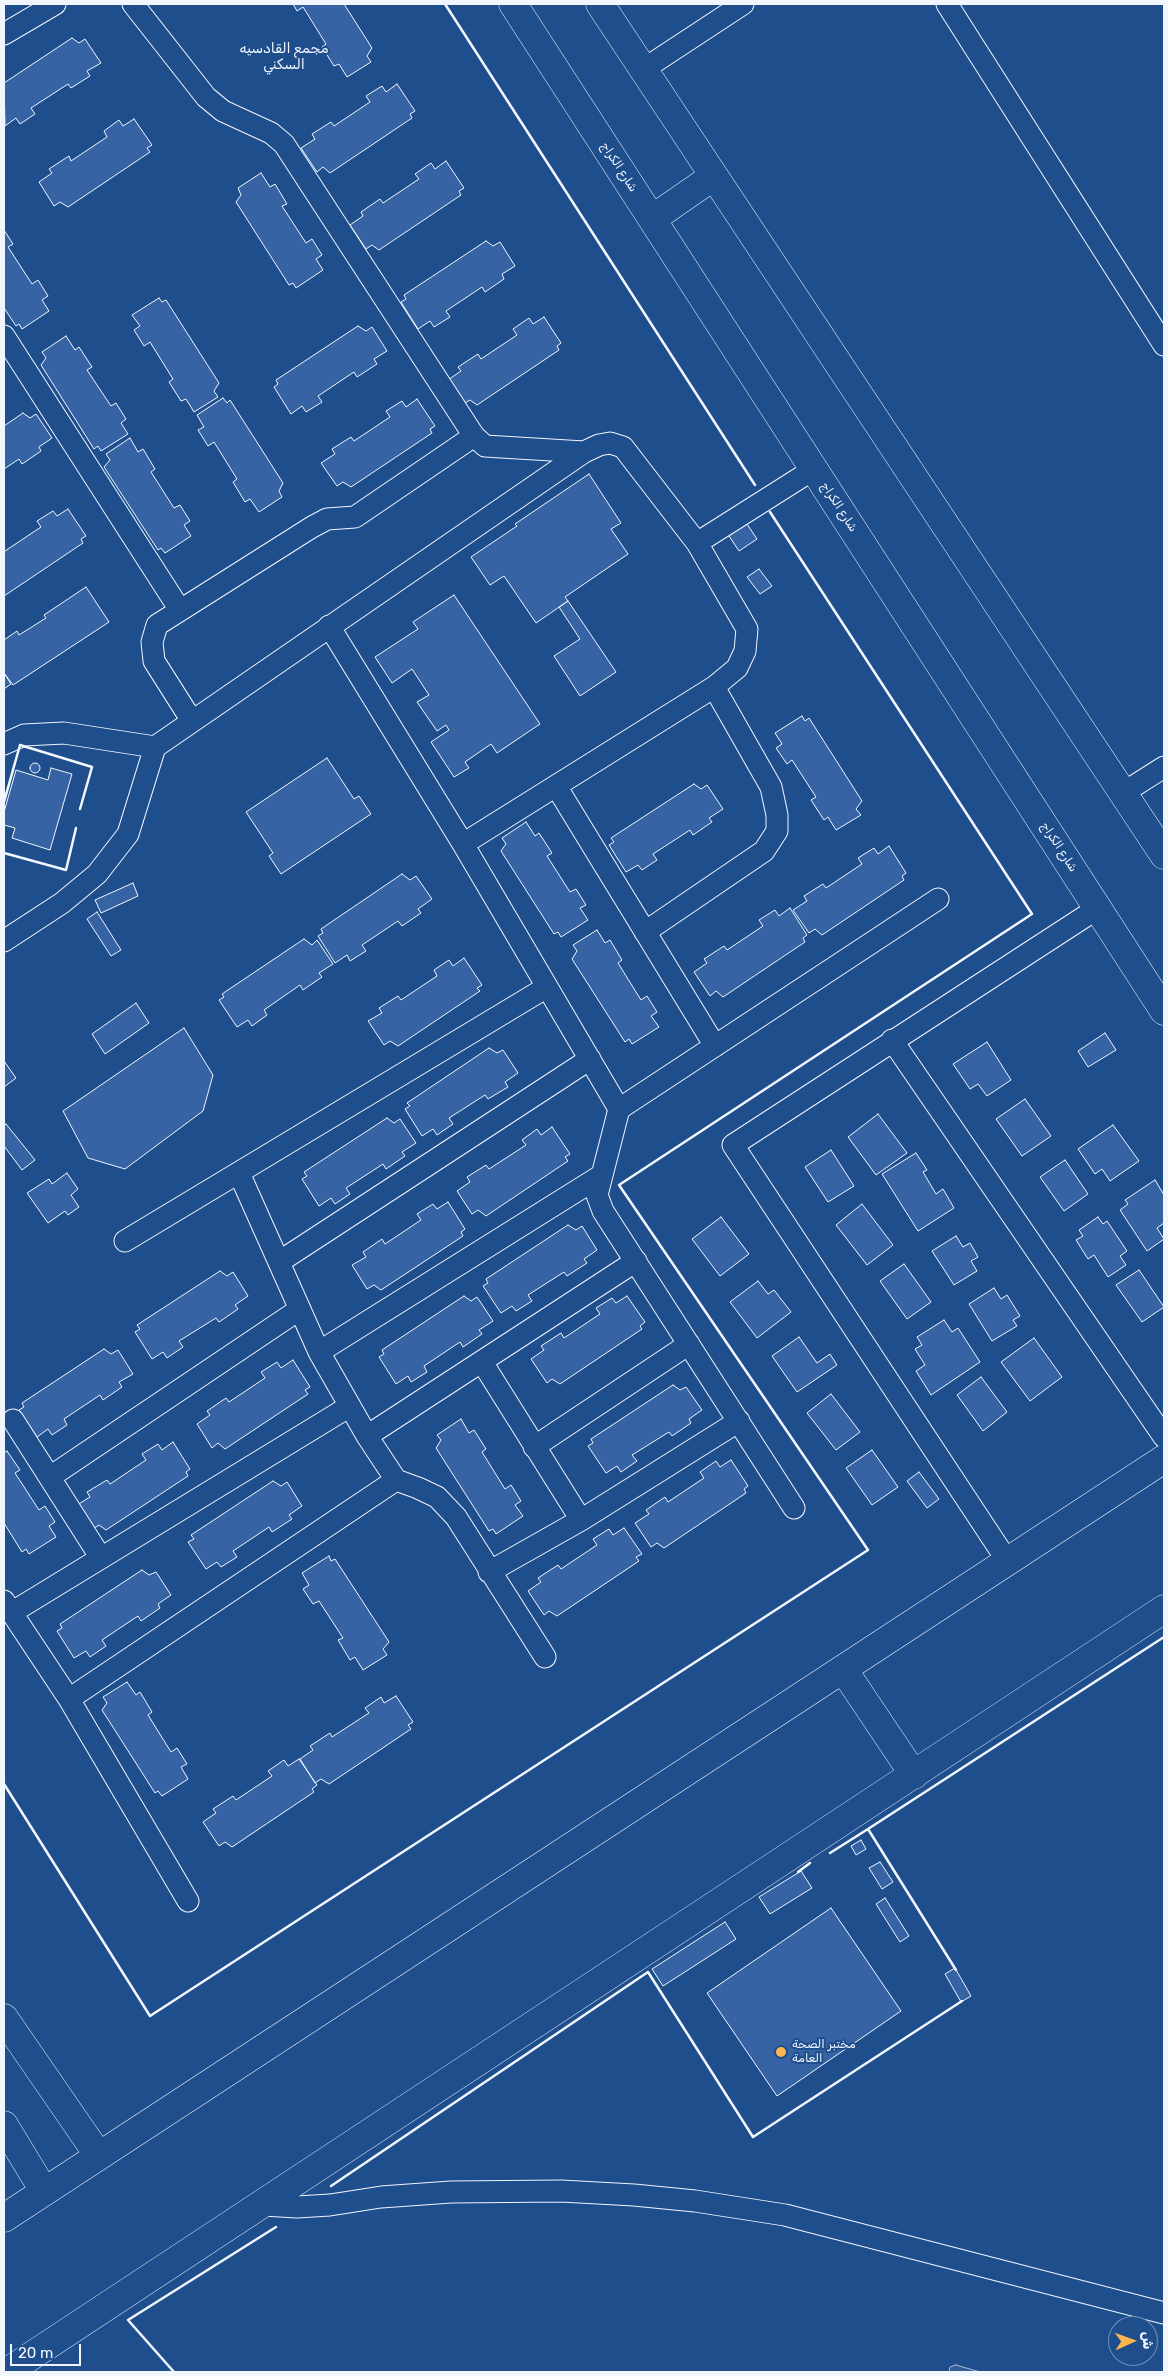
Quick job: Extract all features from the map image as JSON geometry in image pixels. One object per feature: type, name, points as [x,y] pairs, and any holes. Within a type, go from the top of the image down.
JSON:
[{"type":"street","points":[[4,34],[55,4]]},
{"type":"street","points":[[133,4],[206,97],[223,111],[271,133],[284,144],[474,436],[485,446],[584,452]]},
{"type":"street","name":"شارع الكراج","points":[[513,4],[1164,1011]]},
{"type":"street","points":[[600,4],[1164,855]]},
{"type":"street","points":[[644,69],[744,4]]},
{"type":"street","points":[[947,4],[1164,345]]},
{"type":"street","points":[[652,219],[714,176]]},
{"type":"street","points":[[4,336],[180,610]]},
{"type":"street","points":[[192,721],[154,661],[152,642],[157,625],[312,527],[327,519],[355,517],[474,436]]},
{"type":"street","points":[[4,941],[62,903],[102,867],[128,834],[155,747],[584,452],[599,445],[610,443],[623,447],[697,543],[747,629],[745,651],[737,668],[714,687],[463,844]]},
{"type":"street","points":[[697,543],[814,468]]},
{"type":"street","points":[[329,626],[463,844],[619,1109]]},
{"type":"street","points":[[645,932],[764,851],[777,831],[777,815],[772,787],[714,687]]},
{"type":"street","points":[[4,744],[24,735],[64,733],[155,747]]},
{"type":"street","points":[[1124,793],[1164,767]]},
{"type":"street","points":[[556,786],[715,1046]]},
{"type":"street","points":[[794,1508],[603,1210],[597,1195],[619,1109],[938,899]]},
{"type":"street","points":[[1008,1562],[732,1145],[1098,908]]},
{"type":"street","points":[[125,1241],[547,987]]},
{"type":"street","points":[[892,1040],[1164,1438]]},
{"type":"street","points":[[279,1262],[590,1059]]},
{"type":"street","points":[[239,1173],[319,1352],[367,1436],[396,1480],[418,1488],[436,1498],[456,1517],[489,1572],[545,1657]]},
{"type":"street","points":[[319,1352],[602,1175]]},
{"type":"street","points":[[367,1436],[636,1261]]},
{"type":"street","points":[[50,1477],[300,1309]]},
{"type":"street","points":[[534,1447],[689,1344]]},
{"type":"street","points":[[482,1362],[581,1520]]},
{"type":"street","points":[[188,1901],[69,1698],[7,1607],[101,1558],[350,1406]]},
{"type":"street","points":[[13,1420],[101,1558]]},
{"type":"street","points":[[489,1572],[581,1520],[739,1421]]},
{"type":"street","points":[[4,2218],[1164,1459]]},
{"type":"street","points":[[69,1698],[396,1480]]},
{"type":"street","points":[[8,2372],[914,1776],[1164,1609]]},
{"type":"street","points":[[843,1669],[914,1776]]},
{"type":"street","points":[[4,2018],[99,2156]]},
{"type":"street","points":[[4,2125],[44,2191]]},
{"type":"street","points":[[263,2205],[297,2207],[330,2205],[381,2197],[461,2192],[561,2191],[695,2201],[785,2215],[1164,2313]]},
{"type":"shaded area","points":[[956,2365],[980,2372],[949,2372],[950,2367]]},
{"type":"building","points":[[293,4],[344,4],[372,48],[367,56],[371,62],[347,77],[339,64],[334,66],[322,47],[326,44],[303,7],[297,11]]},
{"type":"building","points":[[72,38],[79,43],[85,39],[101,63],[87,71],[90,76],[71,88],[68,84],[31,108],[35,114],[20,124],[16,118],[5,126],[4,83]]},
{"type":"building","points":[[397,84],[415,111],[410,114],[412,118],[330,173],[323,167],[317,172],[301,148],[315,139],[312,134],[331,122],[334,126],[370,102],[366,96],[382,86],[386,92]]},
{"type":"building","points":[[134,119],[152,145],[147,148],[150,152],[68,207],[60,202],[54,206],[39,182],[52,173],[49,169],[69,156],[71,161],[107,137],[104,131],[119,120],[123,126]]},
{"type":"building","points":[[446,161],[464,188],[459,191],[461,195],[379,250],[372,245],[366,249],[350,225],[363,216],[361,212],[380,199],[383,203],[419,179],[415,174],[431,163],[435,169]]},
{"type":"building","points":[[261,173],[270,187],[275,184],[287,204],[282,206],[306,243],[312,239],[322,255],[316,259],[323,270],[296,288],[293,283],[289,285],[236,202],[241,195],[238,188]]},
{"type":"building","points":[[4,230],[13,244],[8,247],[32,284],[38,280],[48,296],[42,300],[49,311],[22,329],[19,324],[16,326],[4,308]]},
{"type":"building","points":[[486,241],[493,246],[500,242],[515,266],[502,274],[504,279],[485,292],[482,287],[446,311],[450,317],[434,327],[430,321],[418,329],[401,302],[406,299],[404,295]]},
{"type":"building","points":[[159,298],[162,302],[166,300],[219,383],[214,391],[218,397],[194,412],[186,399],[181,401],[169,382],[173,379],[150,342],[144,346],[134,330],[140,326],[132,315]]},
{"type":"building","points":[[544,317],[561,343],[557,346],[559,350],[477,405],[470,400],[463,404],[448,380],[461,371],[458,367],[478,354],[481,359],[517,335],[513,329],[529,318],[533,324]]},
{"type":"building","points":[[358,326],[366,331],[372,327],[387,351],[374,359],[377,364],[357,377],[354,372],[318,396],[322,402],[306,412],[302,406],[291,414],[274,387],[278,384],[276,380]]},
{"type":"building","points":[[66,336],[75,350],[79,347],[92,367],[87,370],[111,406],[116,403],[126,419],[121,423],[128,434],[101,451],[98,446],[94,449],[41,365],[46,358],[42,352]]},
{"type":"building","points":[[223,398],[227,403],[230,400],[283,483],[279,491],[282,497],[259,512],[250,499],[245,502],[233,482],[237,479],[214,442],[208,446],[198,430],[204,427],[197,415]]},
{"type":"building","points":[[417,399],[435,426],[430,429],[432,433],[351,487],[343,482],[337,486],[321,463],[335,454],[332,449],[351,437],[354,441],[390,417],[386,411],[402,401],[406,407]]},
{"type":"building","points":[[23,413],[30,418],[36,414],[52,438],[39,447],[41,451],[22,464],[19,459],[4,469],[4,426]]},
{"type":"building","points":[[130,438],[138,452],[143,449],[155,469],[151,472],[174,508],[180,505],[190,521],[184,525],[191,536],[165,553],[161,548],[158,550],[104,467],[110,460],[106,454]]},
{"type":"building","points":[[589,474],[621,523],[611,529],[628,554],[565,597],[568,601],[536,623],[504,576],[490,585],[471,557],[517,526],[515,524]]},
{"type":"building","points":[[68,509],[86,536],[81,539],[83,543],[4,596],[4,549],[5,551],[41,527],[37,521],[53,511],[57,516]]},
{"type":"building","points":[[745,521],[757,539],[739,551],[727,533]]},
{"type":"building","points":[[759,569],[772,586],[760,594],[747,577]]},
{"type":"building","points":[[86,587],[109,622],[13,685],[4,673],[4,640],[17,631],[19,635],[46,618],[44,615]]},
{"type":"building","points":[[454,595],[540,724],[497,753],[491,744],[465,762],[469,768],[454,777],[431,742],[449,730],[446,725],[437,731],[417,702],[429,695],[412,669],[392,683],[375,657],[418,629],[413,622]]},
{"type":"building","points":[[568,601],[616,672],[580,696],[554,656],[580,639],[559,607]]},
{"type":"building","points":[[4,673],[11,684],[4,689]]},
{"type":"building","points":[[802,716],[805,721],[809,718],[862,801],[856,809],[861,815],[836,830],[828,817],[824,820],[811,800],[816,797],[792,760],[787,764],[776,748],[782,744],[775,733]]},
{"type":"building","points":[[327,758],[354,799],[359,796],[371,814],[281,874],[269,856],[273,853],[246,812]]},
{"type":"building","points":[[33,763],[37,763],[40,768],[39,772],[33,773],[30,770],[30,766]]},
{"type":"building","points":[[51,768],[72,774],[50,850],[12,838],[15,828],[4,825],[4,812],[16,770],[48,780]]},
{"type":"building","points":[[694,784],[701,789],[707,785],[723,809],[709,818],[712,822],[693,835],[690,830],[653,854],[657,860],[642,870],[638,865],[626,872],[609,845],[614,842],[611,838]]},
{"type":"building","points":[[526,822],[535,836],[539,833],[552,853],[547,856],[570,892],[576,889],[586,905],[580,908],[588,920],[561,937],[558,932],[554,934],[501,851],[506,844],[502,838]]},
{"type":"building","points":[[889,846],[906,873],[902,876],[904,880],[822,935],[815,929],[809,933],[793,910],[807,901],[804,896],[823,884],[826,888],[862,864],[858,858],[874,848],[878,854]]},
{"type":"building","points":[[402,874],[410,880],[416,876],[432,899],[418,909],[421,913],[402,926],[398,921],[362,945],[366,951],[350,961],[347,955],[335,963],[318,936],[323,933],[321,929]]},
{"type":"building","points":[[133,883],[138,896],[101,913],[95,900]]},
{"type":"building","points":[[790,908],[807,935],[803,938],[805,942],[723,997],[716,991],[710,996],[694,972],[707,963],[704,959],[724,946],[727,950],[763,926],[759,920],[775,910],[779,916]]},
{"type":"building","points":[[97,912],[121,950],[111,956],[87,919]]},
{"type":"building","points":[[597,930],[605,943],[610,940],[622,960],[618,963],[641,1000],[647,996],[657,1012],[651,1016],[659,1027],[632,1044],[629,1039],[625,1042],[572,959],[577,951],[573,945]]},
{"type":"building","points":[[304,939],[312,945],[317,940],[333,964],[319,973],[322,977],[303,990],[300,985],[264,1010],[267,1015],[252,1026],[248,1020],[237,1027],[219,1000],[224,997],[222,994]]},
{"type":"building","points":[[464,958],[482,985],[477,988],[480,991],[398,1046],[390,1041],[384,1045],[368,1021],[382,1013],[379,1008],[398,996],[401,1000],[437,976],[434,970],[449,960],[453,966]]},
{"type":"building","points":[[136,1003],[149,1023],[105,1054],[92,1034]]},
{"type":"building","points":[[184,1028],[213,1075],[203,1111],[125,1169],[88,1158],[63,1111]]},
{"type":"building","points":[[1105,1033],[1116,1050],[1088,1067],[1078,1051]]},
{"type":"building","points":[[987,1042],[1011,1080],[987,1096],[978,1084],[970,1089],[953,1064]]},
{"type":"building","points":[[489,1048],[497,1053],[503,1050],[518,1073],[505,1082],[508,1087],[488,1099],[485,1095],[449,1118],[453,1124],[437,1135],[433,1129],[422,1136],[405,1109],[410,1106],[407,1103]]},
{"type":"building","points":[[4,1061],[16,1078],[4,1087]]},
{"type":"building","points":[[1025,1099],[1051,1136],[1022,1156],[996,1119]]},
{"type":"building","points":[[878,1114],[907,1153],[876,1175],[848,1137]]},
{"type":"building","points":[[387,1118],[394,1123],[400,1119],[416,1143],[402,1152],[405,1156],[386,1169],[383,1164],[346,1188],[350,1194],[335,1204],[331,1198],[319,1206],[302,1179],[307,1176],[304,1172]]},
{"type":"building","points":[[6,1124],[35,1160],[22,1170],[4,1146],[4,1126]]},
{"type":"building","points":[[1113,1125],[1139,1161],[1110,1181],[1102,1169],[1095,1174],[1078,1149]]},
{"type":"building","points":[[552,1127],[570,1154],[565,1157],[568,1161],[486,1216],[478,1210],[472,1214],[457,1191],[470,1182],[467,1177],[486,1165],[489,1169],[526,1145],[522,1140],[537,1129],[541,1135]]},
{"type":"building","points":[[831,1150],[854,1186],[828,1202],[805,1167]]},
{"type":"building","points":[[916,1153],[927,1170],[923,1172],[936,1194],[943,1189],[954,1208],[918,1231],[882,1174]]},
{"type":"building","points":[[1065,1160],[1088,1194],[1064,1211],[1040,1177]]},
{"type":"building","points":[[67,1173],[78,1189],[71,1195],[79,1207],[68,1215],[65,1211],[48,1223],[27,1193],[49,1179],[52,1184]]},
{"type":"building","points":[[1155,1180],[1164,1195],[1164,1223],[1157,1228],[1164,1239],[1147,1251],[1120,1210],[1128,1204],[1125,1200]]},
{"type":"building","points":[[448,1202],[465,1229],[461,1232],[463,1236],[381,1290],[374,1285],[367,1289],[352,1265],[366,1257],[363,1252],[382,1239],[385,1244],[421,1220],[417,1214],[433,1204],[437,1209]]},
{"type":"building","points":[[862,1204],[893,1245],[867,1265],[836,1225]]},
{"type":"building","points":[[721,1217],[749,1254],[720,1276],[692,1239]]},
{"type":"building","points":[[1098,1217],[1103,1224],[1107,1221],[1127,1251],[1120,1256],[1126,1265],[1108,1277],[1094,1255],[1088,1259],[1076,1240],[1083,1236],[1079,1230]]},
{"type":"building","points":[[568,1225],[576,1230],[582,1226],[597,1250],[584,1259],[587,1263],[567,1276],[564,1272],[528,1295],[532,1301],[516,1311],[512,1306],[501,1313],[483,1286],[488,1283],[486,1279]]},
{"type":"building","points":[[956,1236],[963,1247],[970,1243],[978,1257],[971,1261],[977,1271],[954,1285],[932,1251]]},
{"type":"building","points":[[904,1264],[931,1302],[907,1319],[880,1281]]},
{"type":"building","points":[[1139,1270],[1164,1307],[1142,1322],[1116,1285]]},
{"type":"building","points":[[220,1271],[227,1276],[233,1272],[248,1296],[235,1305],[238,1309],[219,1322],[216,1318],[179,1341],[183,1347],[167,1358],[163,1352],[152,1359],[135,1332],[140,1329],[137,1325]]},
{"type":"building","points":[[758,1281],[768,1294],[774,1290],[791,1312],[757,1338],[730,1302]]},
{"type":"building","points":[[994,1288],[1001,1299],[1007,1295],[1020,1316],[1013,1320],[1017,1326],[992,1341],[969,1304]]},
{"type":"building","points":[[464,1296],[471,1301],[477,1297],[493,1321],[479,1330],[482,1334],[463,1347],[460,1342],[424,1366],[427,1372],[411,1382],[408,1376],[396,1384],[379,1357],[384,1354],[382,1350]]},
{"type":"building","points":[[627,1296],[645,1322],[640,1326],[642,1329],[560,1384],[552,1379],[547,1383],[531,1359],[544,1350],[541,1346],[561,1333],[564,1338],[600,1314],[596,1308],[612,1298],[616,1303]]},
{"type":"building","points":[[944,1320],[952,1332],[958,1328],[980,1362],[931,1395],[916,1371],[925,1365],[915,1349],[922,1345],[917,1337]]},
{"type":"building","points":[[799,1337],[817,1363],[830,1354],[837,1365],[797,1392],[772,1356]]},
{"type":"building","points":[[1034,1338],[1062,1377],[1030,1401],[1001,1362]]},
{"type":"building","points":[[104,1349],[111,1354],[118,1350],[133,1374],[119,1382],[122,1387],[103,1400],[100,1395],[64,1419],[67,1425],[52,1435],[48,1429],[37,1437],[19,1410],[24,1407],[22,1403]]},
{"type":"building","points":[[293,1360],[310,1387],[305,1390],[308,1394],[225,1449],[218,1443],[212,1448],[197,1424],[210,1415],[207,1411],[226,1398],[229,1402],[265,1378],[261,1372],[277,1362],[281,1368]]},
{"type":"building","points":[[981,1377],[1007,1412],[983,1431],[957,1395]]},
{"type":"building","points":[[673,1385],[680,1390],[686,1387],[702,1410],[689,1419],[691,1423],[672,1436],[669,1432],[632,1455],[637,1461],[621,1472],[617,1466],[606,1473],[588,1446],[593,1443],[591,1439]]},
{"type":"building","points":[[831,1394],[860,1432],[836,1450],[807,1413]]},
{"type":"building","points":[[461,1419],[469,1433],[474,1430],[486,1449],[482,1452],[505,1489],[511,1485],[521,1501],[515,1505],[523,1516],[496,1534],[493,1529],[489,1531],[436,1448],[441,1440],[437,1435]]},
{"type":"building","points":[[173,1442],[190,1469],[186,1472],[188,1476],[106,1530],[99,1525],[93,1529],[77,1505],[90,1497],[87,1492],[107,1480],[110,1484],[146,1460],[142,1454],[158,1444],[162,1450]]},
{"type":"building","points":[[872,1450],[898,1487],[872,1505],[846,1468]]},
{"type":"building","points":[[7,1451],[20,1470],[15,1473],[39,1510],[45,1506],[55,1522],[49,1526],[56,1537],[29,1554],[26,1549],[22,1552],[4,1523],[4,1453]]},
{"type":"building","points":[[731,1460],[748,1486],[744,1489],[746,1493],[664,1548],[657,1543],[651,1547],[635,1523],[649,1514],[646,1510],[665,1497],[668,1502],[704,1478],[700,1472],[716,1461],[720,1467]]},
{"type":"building","points":[[919,1472],[939,1499],[927,1508],[907,1481]]},
{"type":"building","points":[[273,1481],[281,1486],[287,1482],[302,1506],[289,1515],[292,1519],[272,1532],[269,1527],[233,1551],[237,1557],[221,1567],[217,1562],[206,1569],[188,1542],[194,1539],[191,1535]]},
{"type":"building","points":[[624,1528],[642,1554],[636,1557],[639,1561],[557,1616],[549,1611],[544,1615],[528,1591],[541,1582],[538,1578],[558,1565],[561,1569],[597,1545],[593,1539],[609,1529],[613,1535]]},
{"type":"building","points":[[329,1556],[331,1561],[335,1559],[389,1642],[383,1649],[387,1655],[363,1670],[355,1657],[350,1660],[338,1640],[343,1638],[319,1601],[313,1604],[303,1589],[309,1585],[302,1573]]},
{"type":"building","points":[[142,1570],[149,1575],[156,1572],[171,1595],[158,1604],[160,1608],[141,1621],[138,1616],[102,1640],[106,1646],[90,1657],[86,1651],[74,1658],[57,1631],[62,1628],[60,1624]]},
{"type":"building","points":[[127,1682],[136,1695],[140,1692],[152,1712],[148,1715],[171,1752],[177,1748],[187,1764],[181,1767],[188,1779],[162,1796],[158,1791],[155,1793],[102,1710],[107,1703],[103,1697]]},
{"type":"building","points":[[396,1696],[413,1722],[408,1725],[411,1729],[329,1784],[321,1779],[315,1783],[300,1759],[313,1750],[310,1746],[330,1733],[332,1737],[369,1713],[365,1708],[381,1697],[384,1703]]},
{"type":"building","points":[[299,1759],[317,1785],[312,1789],[314,1792],[232,1847],[225,1842],[219,1846],[203,1822],[216,1813],[213,1809],[233,1796],[236,1800],[272,1776],[268,1771],[284,1760],[288,1766]]},
{"type":"building","points":[[861,1840],[866,1849],[856,1855],[851,1846]]},
{"type":"building","points":[[880,1862],[893,1882],[882,1889],[869,1868]]},
{"type":"building","points":[[801,1871],[812,1888],[770,1914],[759,1897]]},
{"type":"building","points":[[885,1898],[909,1936],[900,1942],[876,1904]]},
{"type":"building","points":[[831,1908],[901,2011],[777,2096],[707,1993]]},
{"type":"building","points":[[725,1922],[736,1939],[663,1986],[652,1969]]},
{"type":"building","points":[[955,1968],[971,1996],[961,2002],[945,1974]]},
{"type":"wall","points":[[445,4],[755,485]]},
{"type":"wall","points":[[4,1784],[150,2016],[868,1550],[619,1185],[1032,914],[770,512]]},
{"type":"wall","points":[[4,802],[20,745],[92,767],[80,809]]},
{"type":"wall","points":[[4,853],[66,870],[76,828]]},
{"type":"wall","points":[[956,1970],[868,1829],[1164,1637]]},
{"type":"wall","points":[[830,1853],[868,1829]]},
{"type":"wall","points":[[798,1872],[810,1863]]},
{"type":"wall","points":[[331,2186],[648,1972],[753,2137],[962,2001]]},
{"type":"wall","points":[[174,2372],[128,2320],[276,2227]]},
{"type":"place","name":"مختبر الصحة العامة","points":[[781,2052]]},
{"type":"district","name":"مجمع القادسيه السكني","points":[[284,58]]}]
